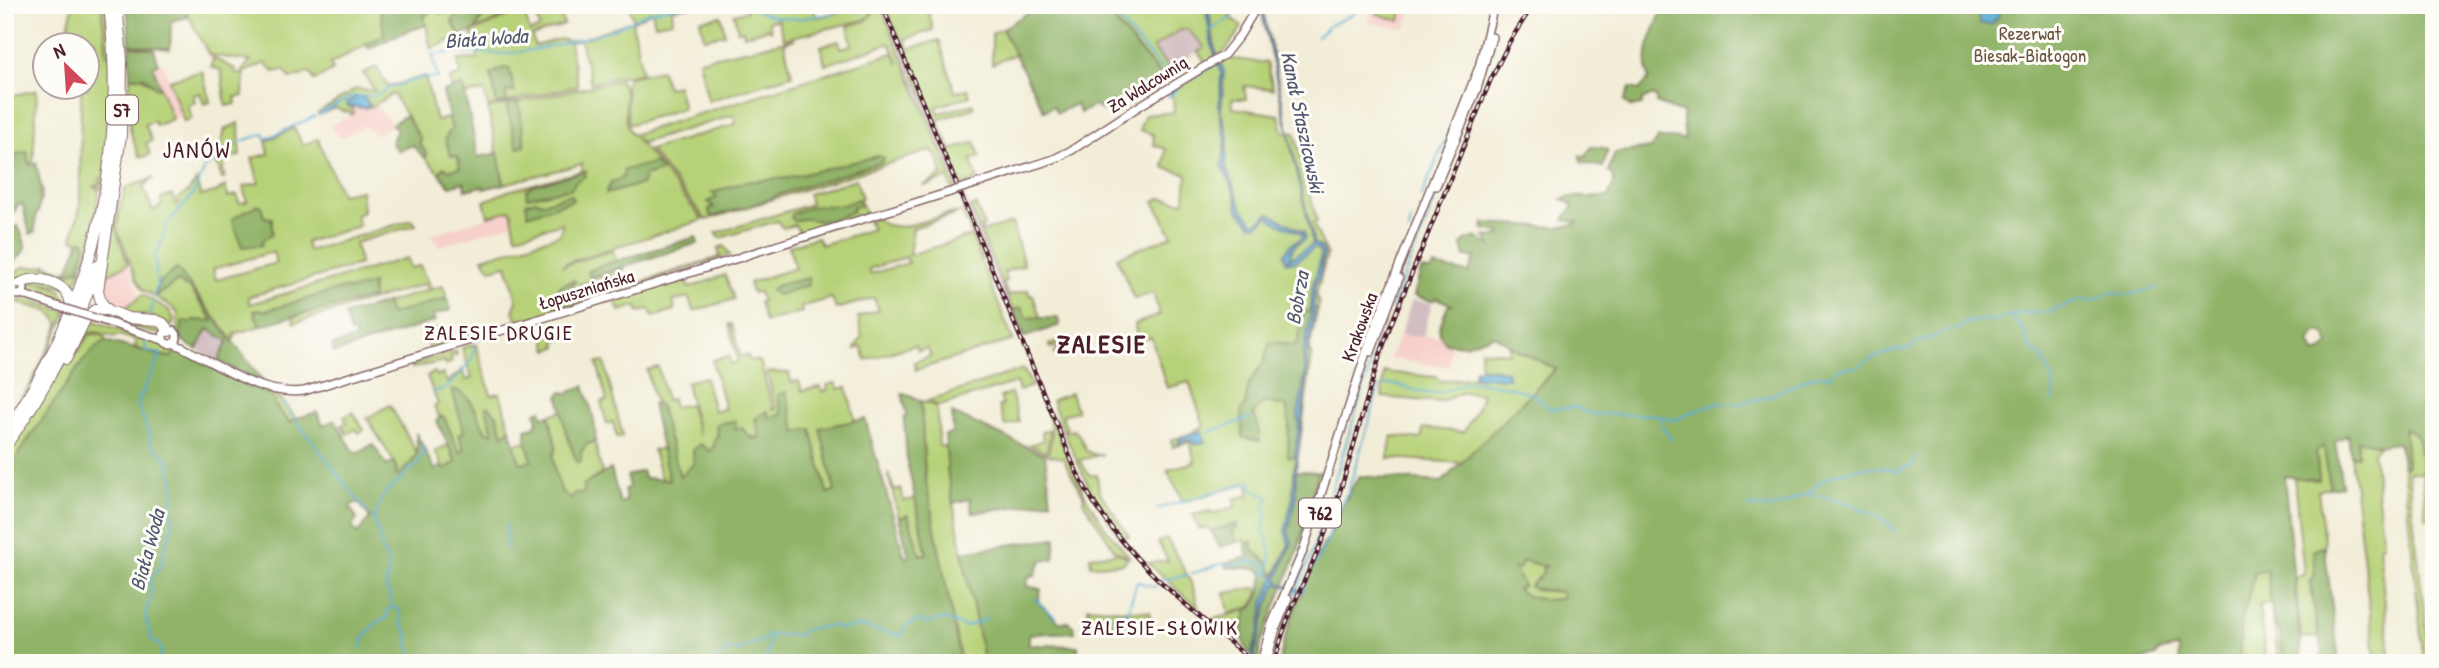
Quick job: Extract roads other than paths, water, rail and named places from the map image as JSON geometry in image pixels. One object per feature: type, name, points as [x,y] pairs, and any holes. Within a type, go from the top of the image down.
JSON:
[{"type":"highway","name":"S7","points":[[5,433],[44,371],[67,324],[89,263],[104,202],[113,146],[115,84],[109,5]]},
{"type":"highway","name":"S7","points":[[5,447],[63,352],[96,268],[110,215],[122,112],[122,60],[117,5]]},
{"type":"highway","points":[[108,310],[101,302],[98,291],[110,215]]},
{"type":"highway","points":[[63,289],[77,285],[89,263]]},
{"type":"highway","points":[[16,290],[36,279],[63,289],[71,300],[67,324]]},
{"type":"highway","points":[[33,405],[64,364],[89,314],[95,310],[108,310],[126,317],[158,321],[165,324],[168,337]]},
{"type":"main road","name":"Za Walcownią","points":[[1033,165],[1072,150],[1224,55],[1240,36],[1255,5]]},
{"type":"main road","name":"Krakowska","points":[[1261,663],[1272,626],[1303,551],[1373,331],[1479,67],[1496,5]]},
{"type":"main road","name":"Krakowska","points":[[1266,663],[1276,628],[1309,549],[1377,336],[1477,89],[1490,46],[1496,5]]},
{"type":"main road","name":"Łopuszniańska","points":[[168,337],[185,349],[267,388],[292,392],[319,388],[1033,165]]},
{"type":"main road","points":[[16,290],[62,308],[150,335],[168,337]]},
{"type":"water","points":[[1205,5],[1208,5],[1215,49],[1224,72],[1221,112],[1228,136],[1226,167],[1242,208],[1253,222],[1258,222],[1269,213],[1304,232],[1305,239],[1294,246],[1288,260],[1313,244],[1262,5],[1314,244],[1321,247],[1324,253],[1315,285],[1313,325],[1306,356],[1307,375],[1296,471],[1296,499],[1288,531],[1292,543],[1277,579],[1279,583],[1303,591],[1301,593],[1283,585],[1276,585],[1268,603],[1252,663],[1249,663],[1260,629],[1265,600],[1289,545],[1285,531],[1293,496],[1298,415],[1305,375],[1303,355],[1310,320],[1312,286],[1321,254],[1314,248],[1295,262],[1286,262],[1284,254],[1292,243],[1301,239],[1302,234],[1269,216],[1258,225],[1252,225],[1238,209],[1235,194],[1222,166],[1226,141],[1219,110],[1221,74],[1212,46]]},
{"type":"water","points":[[1992,5],[1998,9],[1999,15],[1992,24],[1980,24],[1978,14]]},
{"type":"water","points":[[358,96],[366,99],[370,106],[347,106],[347,103]]},
{"type":"water","points":[[1475,369],[1507,371],[1508,378],[1476,377]]},
{"type":"water","points":[[1202,431],[1205,442],[1195,445],[1191,440],[1178,443],[1180,438]]},
{"type":"waterway","name":"Biała Woda","points":[[318,115],[353,96],[376,96],[388,88],[421,78],[438,78],[432,55],[455,52],[505,54],[538,49],[613,29],[652,11],[686,5]]},
{"type":"waterway","name":"Biała Woda","points":[[740,5],[787,18],[817,16],[856,8],[861,13]]},
{"type":"waterway","points":[[1129,5],[1115,16],[1173,82]]},
{"type":"waterway","points":[[1317,37],[1330,25],[1352,15],[1358,5]]},
{"type":"waterway","points":[[1232,17],[1238,10]]},
{"type":"waterway","points":[[1211,30],[1231,18]]},
{"type":"waterway","points":[[1177,87],[1219,63]]},
{"type":"waterway","points":[[1169,96],[1177,88]]},
{"type":"waterway","name":"Biała Woda","points":[[239,142],[264,134],[266,139],[315,116]]},
{"type":"waterway","points":[[1421,197],[1452,124]]},
{"type":"waterway","name":"Biała Woda","points":[[227,153],[236,143]]},
{"type":"waterway","name":"Biała Woda","points":[[170,221],[194,193],[205,168],[224,154]]},
{"type":"waterway","points":[[1441,186],[1451,159]]},
{"type":"waterway","points":[[1391,309],[1439,190]]},
{"type":"waterway","points":[[1409,231],[1411,219]]},
{"type":"waterway","name":"Biała Woda","points":[[154,297],[157,285],[155,255],[168,224]]},
{"type":"waterway","points":[[1660,416],[1673,420],[1716,403],[1737,404],[1769,396],[1815,375],[1830,376],[1839,368],[1857,367],[1872,358],[1896,350],[1909,349],[1919,341],[1961,328],[1966,321],[1998,321],[2003,317],[2023,313],[2049,312],[2081,300],[2094,300],[2110,292],[2126,295],[2157,288]]},
{"type":"waterway","name":"Biała Woda","points":[[151,315],[153,302]]},
{"type":"waterway","points":[[2011,317],[2026,333],[2028,346],[2041,356],[2054,384],[2053,402]]},
{"type":"waterway","name":"Biała Woda","points":[[146,339],[145,351],[161,354],[137,404],[150,435],[150,442],[169,462],[175,491],[172,499],[173,522],[160,566],[150,582],[152,591],[145,615],[152,641],[159,645],[162,652],[159,658],[165,663]]},
{"type":"waterway","points":[[1372,361],[1379,340]]},
{"type":"waterway","points":[[434,392],[448,387],[472,360],[474,347]]},
{"type":"waterway","points":[[1285,617],[1312,553],[1371,363]]},
{"type":"waterway","points":[[1385,385],[1434,393],[1465,383],[1483,383],[1530,393],[1551,409],[1575,407],[1591,414],[1657,415],[1672,440]]},
{"type":"waterway","points":[[1301,592],[1327,542],[1337,511],[1348,492],[1379,387]]},
{"type":"waterway","points":[[282,402],[367,512]]},
{"type":"waterway","points":[[1209,432],[1250,418]]},
{"type":"waterway","points":[[414,663],[400,612],[392,607],[386,590],[387,559],[382,551],[373,518],[385,494],[409,469],[417,465],[424,453],[421,446]]},
{"type":"waterway","points":[[1748,506],[1768,508],[1783,505],[1809,494],[1824,480],[1848,470],[1874,467],[1895,471],[1911,466],[1918,456]]},
{"type":"waterway","points":[[1157,509],[1251,481],[1252,489],[1269,498],[1264,509],[1267,516],[1263,529],[1271,552],[1269,572]]},
{"type":"waterway","points":[[1810,494],[1872,512],[1895,531]]},
{"type":"waterway","points":[[5,539],[11,516]]},
{"type":"waterway","points":[[506,526],[507,549]]},
{"type":"waterway","points":[[1191,574],[1220,564],[1245,564],[1249,560],[1264,565],[1263,572],[1269,572],[1275,581]]},
{"type":"waterway","points":[[1162,580],[1187,575]]},
{"type":"waterway","points":[[1090,619],[1115,616],[1128,611],[1137,582],[1156,587]]},
{"type":"waterway","points":[[5,592],[10,607],[5,632]]},
{"type":"waterway","points":[[1034,598],[1055,617]]},
{"type":"waterway","points":[[361,649],[370,630],[387,618],[387,611],[392,607]]},
{"type":"waterway","points":[[712,663],[728,650],[742,650],[764,640],[768,635],[800,635],[803,630],[833,625],[838,629],[860,626],[901,636],[907,625],[919,620],[925,623],[944,619],[965,627],[986,619]]},
{"type":"waterway","points":[[1278,633],[1282,622]]},
{"type":"waterway","points":[[765,663],[771,637]]},
{"type":"waterway","points":[[1270,663],[1273,652]]},
{"type":"waterway","points":[[5,655],[9,663]]},
{"type":"railway","points":[[882,5],[1073,464],[1089,495],[1108,524],[1152,573],[1254,663]]},
{"type":"railway","points":[[1275,663],[1286,625],[1339,494],[1390,327],[1491,79],[1510,41],[1533,5]]},
{"type":"district","name":"JANÓW","points":[[197,149]]},
{"type":"district","name":"ZALESIE DRUGIE","points":[[499,332]]},
{"type":"district","name":"ZALESIE","points":[[1102,343]]},
{"type":"district","name":"ZALESIE-SŁOWIK","points":[[1160,627]]},
{"type":"park label","name":"Rezerwat Biesak-Białogon","points":[[2030,44]]},
{"type":"water label","name":"Kanał Staszicowski","points":[[1303,122]]},
{"type":"water label","name":"Bobrza","points":[[1297,298]]}]
